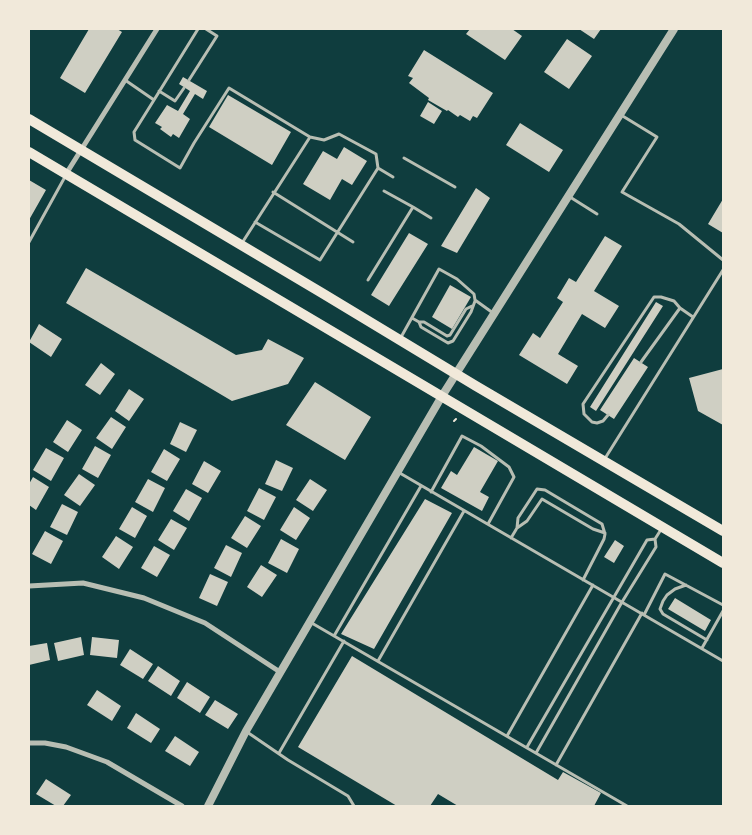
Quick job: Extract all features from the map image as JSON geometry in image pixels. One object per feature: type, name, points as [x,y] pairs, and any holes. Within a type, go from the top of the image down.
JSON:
[{"type":"main road","points":[[29,119],[723,531]]},
{"type":"main road","points":[[29,152],[723,563]]},
{"type":"street","points":[[66,174],[157,29]]},
{"type":"street","points":[[208,806],[246,731],[442,396],[674,29]]},
{"type":"street","points":[[29,586],[83,583],[144,598],[205,623],[280,672]]},
{"type":"street","points":[[29,743],[45,743],[66,747],[107,762],[182,806]]},
{"type":"lane","points":[[198,29],[134,132],[135,140],[180,168],[229,88],[310,137],[324,140],[339,134],[376,154],[378,168],[320,260],[255,222]]},
{"type":"lane","points":[[189,80],[217,36],[206,29]]},
{"type":"lane","points":[[125,80],[154,100]]},
{"type":"lane","points":[[159,91],[175,101],[184,88]]},
{"type":"lane","points":[[620,114],[657,137],[622,192],[679,224],[723,260]]},
{"type":"lane","points":[[240,245],[310,137]]},
{"type":"lane","points":[[404,158],[455,188]]},
{"type":"lane","points":[[378,168],[393,177]]},
{"type":"lane","points":[[29,242],[66,174]]},
{"type":"lane","points":[[384,191],[431,218]]},
{"type":"lane","points":[[274,192],[353,242]]},
{"type":"lane","points":[[568,196],[597,214]]},
{"type":"lane","points":[[368,280],[413,207]]},
{"type":"lane","points":[[400,339],[439,269],[457,279],[474,294],[476,300],[494,313]]},
{"type":"lane","points":[[604,460],[723,270]]},
{"type":"lane","points":[[608,415],[603,421],[592,422],[584,414],[583,404],[654,297],[662,297],[674,302],[693,317]]},
{"type":"lane","points":[[419,322],[421,327],[448,343],[453,342],[476,300]]},
{"type":"lane","points":[[412,318],[419,322],[424,322],[447,336],[450,335],[466,309],[473,306]]},
{"type":"lane","points":[[641,362],[680,308]]},
{"type":"lane","points":[[431,492],[462,436],[481,446],[509,467],[514,477],[488,524]]},
{"type":"lane","points":[[398,472],[722,660],[723,654]]},
{"type":"lane","points":[[334,636],[421,486]]},
{"type":"lane","points":[[512,538],[517,528],[518,518],[537,489],[545,490],[602,524],[606,534],[583,580]]},
{"type":"lane","points":[[517,528],[527,521],[542,499],[593,529],[606,534]]},
{"type":"lane","points":[[378,661],[464,511]]},
{"type":"lane","points":[[536,753],[622,602],[656,547],[655,539],[663,528]]},
{"type":"lane","points":[[527,748],[647,540],[655,539]]},
{"type":"lane","points":[[556,765],[665,574],[723,605]]},
{"type":"lane","points":[[507,736],[593,585]]},
{"type":"lane","points":[[686,585],[675,589],[667,595],[660,609],[663,614],[707,640]]},
{"type":"lane","points":[[702,648],[723,611]]},
{"type":"lane","points":[[310,622],[626,806]]},
{"type":"lane","points":[[278,753],[344,641]]},
{"type":"lane","points":[[246,731],[348,796],[354,806]]},
{"type":"building","points":[[89,29],[117,29],[122,32],[85,93],[60,78]]},
{"type":"building","points":[[470,29],[512,29],[522,36],[505,60],[466,34]]},
{"type":"building","points":[[579,29],[601,29],[594,39]]},
{"type":"building","points":[[567,39],[592,56],[569,89],[544,72]]},
{"type":"building","points":[[424,50],[493,93],[477,118],[473,116],[470,121],[460,115],[458,117],[428,100],[429,98],[409,83],[413,78],[408,76]]},
{"type":"building","points":[[183,77],[207,91],[203,99],[195,94],[183,114],[190,119],[179,138],[173,134],[171,137],[160,129],[162,127],[155,123],[167,105],[178,111],[190,91],[179,84]]},
{"type":"building","points":[[228,95],[291,132],[272,165],[209,127]]},
{"type":"building","points":[[428,102],[442,111],[434,124],[420,116]]},
{"type":"building","points":[[520,123],[563,150],[549,172],[506,145]]},
{"type":"building","points":[[344,147],[367,161],[352,185],[342,179],[330,200],[303,184],[323,151],[337,159]]},
{"type":"building","points":[[29,180],[46,190],[29,220]]},
{"type":"building","points":[[476,188],[490,198],[457,253],[441,246]]},
{"type":"building","points":[[723,199],[723,233],[708,224]]},
{"type":"building","points":[[409,233],[428,244],[389,306],[371,295]]},
{"type":"building","points":[[605,236],[622,246],[594,291],[619,306],[605,328],[582,314],[558,354],[578,366],[567,384],[519,355],[533,333],[540,338],[563,302],[557,298],[569,278],[576,282]]},
{"type":"building","points":[[86,268],[236,355],[262,350],[268,339],[304,358],[288,384],[232,401],[66,303]]},
{"type":"building","points":[[450,285],[471,297],[452,329],[432,317]]},
{"type":"building","points":[[656,302],[663,306],[596,411],[590,407]]},
{"type":"building","points":[[39,324],[62,339],[51,357],[29,342]]},
{"type":"building","points":[[634,358],[648,367],[614,419],[600,410]]},
{"type":"building","points":[[101,363],[115,374],[100,395],[85,385]]},
{"type":"building","points":[[723,369],[723,425],[698,411],[689,378]]},
{"type":"building","points":[[315,382],[371,417],[345,460],[286,425]]},
{"type":"building","points":[[129,389],[144,399],[129,421],[115,411]]},
{"type":"building","points":[[111,417],[126,427],[112,449],[96,438]]},
{"type":"building","points":[[67,420],[82,430],[68,452],[53,442]]},
{"type":"building","points":[[180,422],[197,430],[186,452],[170,444]]},
{"type":"building","points":[[95,446],[111,455],[98,478],[82,469]]},
{"type":"building","points":[[474,447],[498,461],[480,492],[489,497],[482,511],[441,488],[451,471],[457,475]]},
{"type":"building","points":[[46,448],[64,458],[51,481],[33,470]]},
{"type":"building","points":[[164,449],[180,459],[167,481],[151,472]]},
{"type":"building","points":[[276,460],[293,468],[282,491],[265,484]]},
{"type":"building","points":[[204,461],[221,471],[208,493],[192,484]]},
{"type":"building","points":[[79,474],[95,485],[80,506],[64,495]]},
{"type":"building","points":[[33,477],[49,487],[36,510],[29,505],[29,484]]},
{"type":"building","points":[[148,479],[165,488],[153,512],[135,502]]},
{"type":"building","points":[[310,479],[327,490],[313,511],[296,500]]},
{"type":"building","points":[[259,488],[276,497],[264,520],[247,511]]},
{"type":"building","points":[[186,489],[202,498],[189,521],[173,511]]},
{"type":"building","points":[[425,499],[452,513],[374,649],[341,634]]},
{"type":"building","points":[[62,504],[78,512],[67,535],[50,527]]},
{"type":"building","points":[[132,507],[147,516],[135,538],[119,529]]},
{"type":"building","points":[[294,507],[310,518],[296,540],[280,530]]},
{"type":"building","points":[[245,516],[261,526],[247,548],[231,538]]},
{"type":"building","points":[[171,519],[187,528],[174,550],[158,540]]},
{"type":"building","points":[[45,531],[63,541],[51,564],[32,554]]},
{"type":"building","points":[[116,536],[133,547],[119,569],[102,557]]},
{"type":"building","points":[[281,539],[299,549],[287,573],[268,563]]},
{"type":"building","points":[[615,540],[624,546],[614,563],[604,557]]},
{"type":"building","points":[[226,545],[242,553],[231,577],[214,568]]},
{"type":"building","points":[[154,546],[170,555],[157,577],[141,568]]},
{"type":"building","points":[[261,565],[277,575],[262,597],[247,587]]},
{"type":"building","points":[[210,574],[228,582],[217,606],[199,598]]},
{"type":"building","points":[[675,598],[711,620],[705,631],[668,609]]},
{"type":"building","points":[[81,637],[84,655],[58,661],[54,643]]},
{"type":"building","points":[[92,637],[119,640],[117,658],[90,655]]},
{"type":"building","points":[[47,643],[50,660],[29,665],[29,646]]},
{"type":"building","points":[[130,649],[153,664],[143,679],[120,665]]},
{"type":"building","points":[[352,656],[558,780],[563,772],[601,793],[594,806],[458,806],[438,794],[430,806],[397,806],[298,747]]},
{"type":"building","points":[[158,666],[180,681],[171,696],[148,681]]},
{"type":"building","points":[[187,682],[210,697],[200,713],[177,698]]},
{"type":"building","points":[[97,690],[121,706],[112,721],[87,705]]},
{"type":"building","points":[[215,700],[238,714],[228,729],[205,715]]},
{"type":"building","points":[[136,713],[160,729],[151,743],[127,728]]},
{"type":"building","points":[[175,736],[199,752],[190,766],[165,751]]},
{"type":"building","points":[[46,779],[71,795],[63,806],[56,806],[36,794]]}]
